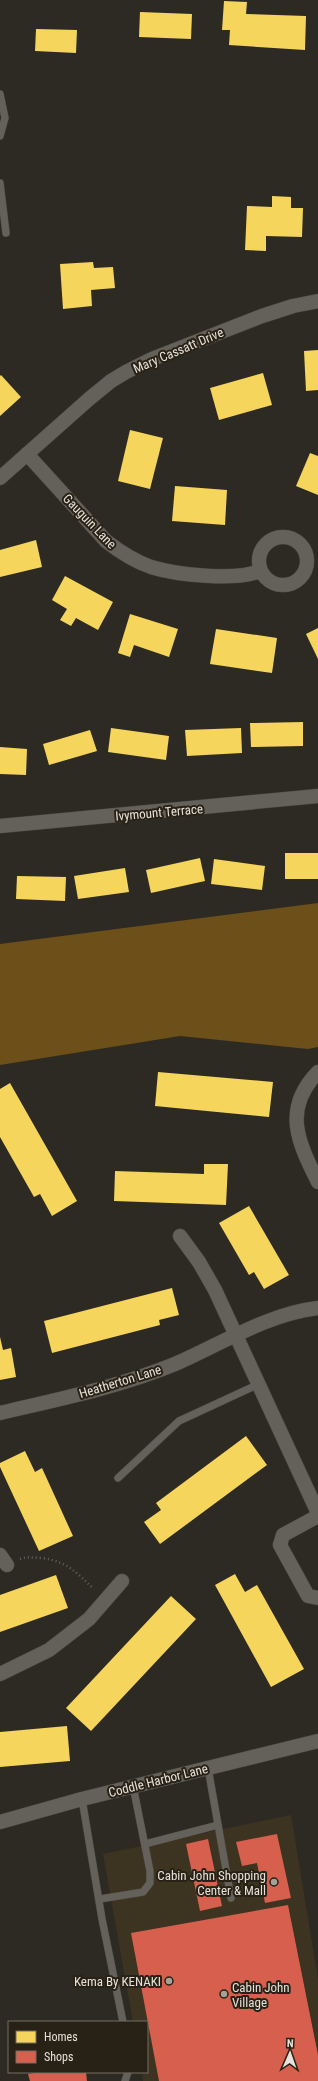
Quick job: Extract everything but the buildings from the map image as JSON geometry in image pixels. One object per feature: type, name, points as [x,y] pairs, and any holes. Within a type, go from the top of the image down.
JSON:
[{"type":"street","name":"Mary Cassatt Drive","points":[[0,478],[89,399],[111,381],[126,372],[152,359],[262,316],[293,306],[318,301]]},
{"type":"street","name":"Gauguin Lane","points":[[27,454],[106,541],[121,553],[137,561],[167,570],[238,577],[250,575],[260,571]]},
{"type":"street","name":"Ivymount Terrace","points":[[0,826],[318,796]]},
{"type":"street","points":[[318,1072],[300,1096],[297,1124],[302,1150],[318,1182]]},
{"type":"street","points":[[180,1236],[199,1262],[215,1290],[318,1514],[283,1534],[280,1545],[308,1596],[318,1598]]},
{"type":"street","name":"Heatherton Lane","points":[[0,1413],[133,1379],[175,1363],[235,1335],[290,1314],[318,1308]]},
{"type":"street","points":[[0,1674],[49,1650],[89,1619],[122,1581]]},
{"type":"street","name":"Coddle Harbor Lane","points":[[0,1822],[132,1786],[318,1741]]},
{"type":"lane","points":[[0,94],[5,118],[0,136]]},
{"type":"lane","points":[[0,183],[6,233]]},
{"type":"lane","points":[[118,1478],[179,1421],[259,1384]]},
{"type":"lane","points":[[208,1768],[231,1898]]},
{"type":"lane","points":[[100,1899],[143,1892],[150,1883],[150,1871],[145,1844],[132,1786]]},
{"type":"lane","points":[[82,1799],[123,2021]]},
{"type":"lane","points":[[145,1844],[218,1825]]},
{"type":"path","points":[[3,1560],[27,1557],[58,1560],[67,1565],[107,1600]]},
{"type":"shaded area","points":[[318,903],[318,1047],[308,1049],[180,1036],[0,1065],[0,944]]},
{"type":"shaded area","points":[[291,1815],[318,1979],[318,2081],[143,2081],[142,2073],[148,2073],[148,2021],[133,2021],[103,1854]]},
{"type":"place","name":"Cabin John Shopping Center & Mall","points":[[274,1882]]},
{"type":"place","name":"Kema By KENAKI","points":[[169,1981]]},
{"type":"place","name":"Cabin John Village","points":[[224,1994]]}]
